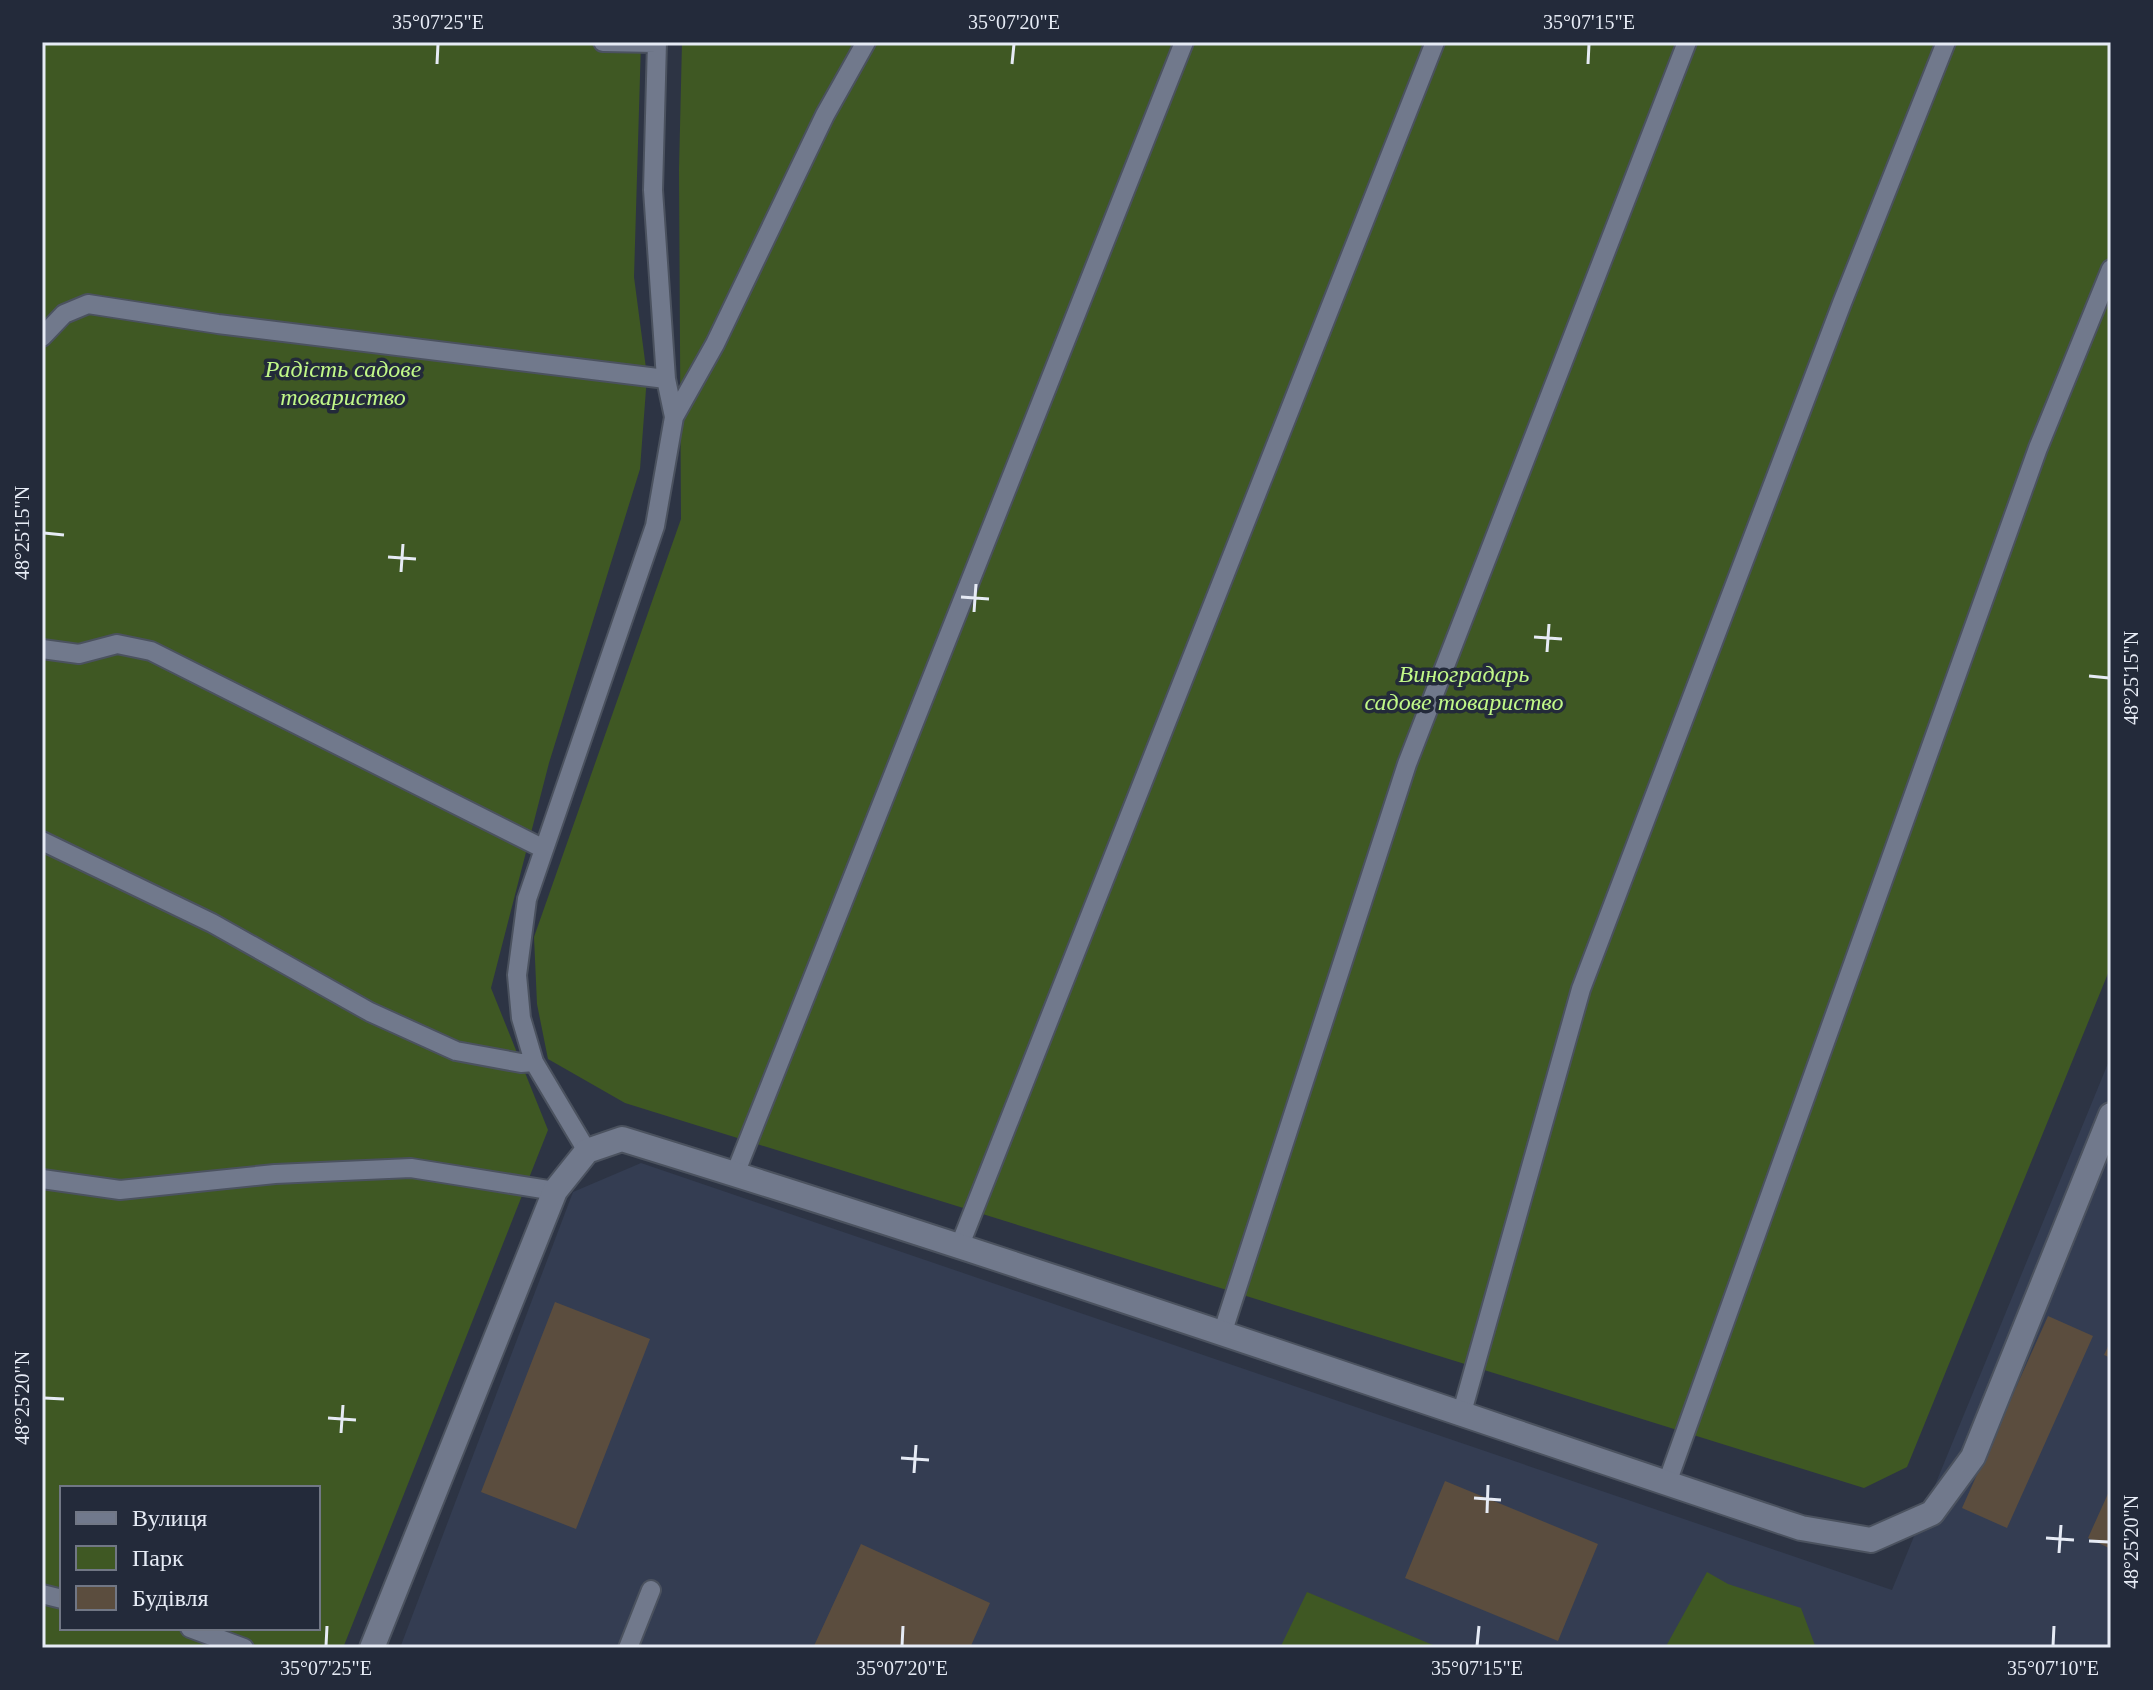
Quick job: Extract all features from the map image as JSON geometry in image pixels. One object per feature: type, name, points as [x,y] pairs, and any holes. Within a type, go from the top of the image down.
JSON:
[{"type":"street","points":[[372,1648],[555,1191],[587,1151],[622,1139],[1223,1331],[1801,1528],[1871,1540],[1932,1513],[1973,1457],[2111,1115]]},
{"type":"lane","points":[[603,42],[656,43],[653,190],[666,379],[674,417]]},
{"type":"lane","points":[[587,1151],[534,1062],[521,1018],[517,975],[527,899],[655,526],[674,417],[715,344],[825,115],[866,42]]},
{"type":"lane","points":[[735,1174],[1184,42]]},
{"type":"lane","points":[[960,1245],[1435,42]]},
{"type":"lane","points":[[1223,1331],[1407,764],[1687,42]]},
{"type":"lane","points":[[1462,1412],[1581,989],[1836,317],[1946,42]]},
{"type":"lane","points":[[1667,1483],[2038,448],[2111,269]]},
{"type":"lane","points":[[42,337],[64,314],[88,304],[218,324],[666,379]]},
{"type":"lane","points":[[42,649],[79,654],[117,644],[151,651],[544,849]]},
{"type":"lane","points":[[42,841],[212,923],[370,1012],[456,1051],[521,1063],[534,1062]]},
{"type":"lane","points":[[42,1179],[120,1190],[275,1174],[411,1168],[555,1191]]},
{"type":"lane","points":[[628,1648],[651,1590]]},
{"type":"lane","points":[[195,1630],[244,1648]]},
{"type":"shaded area","points":[[2111,1056],[2111,1648],[400,1648],[573,1192],[641,1163],[1892,1590]]},
{"type":"green space","name":"Радість садове товариство","points":[[42,42],[641,42],[634,277],[647,376],[640,469],[549,763],[491,988],[548,1130],[343,1648],[42,1648]]},
{"type":"green space","name":"Виноградарь садове товариство","points":[[682,42],[2111,42],[2111,966],[1907,1467],[1864,1488],[625,1103],[548,1059],[537,1004],[534,937],[681,519],[679,170]]},
{"type":"green space","points":[[1707,1572],[1728,1584],[1801,1608],[1816,1648],[1665,1648]]},
{"type":"green space","points":[[1307,1592],[1440,1648],[1280,1648]]},
{"type":"building","points":[[555,1302],[650,1339],[576,1529],[481,1492]]},
{"type":"building","points":[[2048,1316],[2093,1336],[2007,1528],[1962,1508]]},
{"type":"building","points":[[2111,1340],[2111,1358],[2104,1355]]},
{"type":"building","points":[[1445,1481],[1598,1544],[1558,1641],[1405,1578]]},
{"type":"building","points":[[2111,1487],[2111,1549],[2088,1538]]},
{"type":"building","points":[[861,1544],[990,1603],[970,1648],[813,1648]]}]
